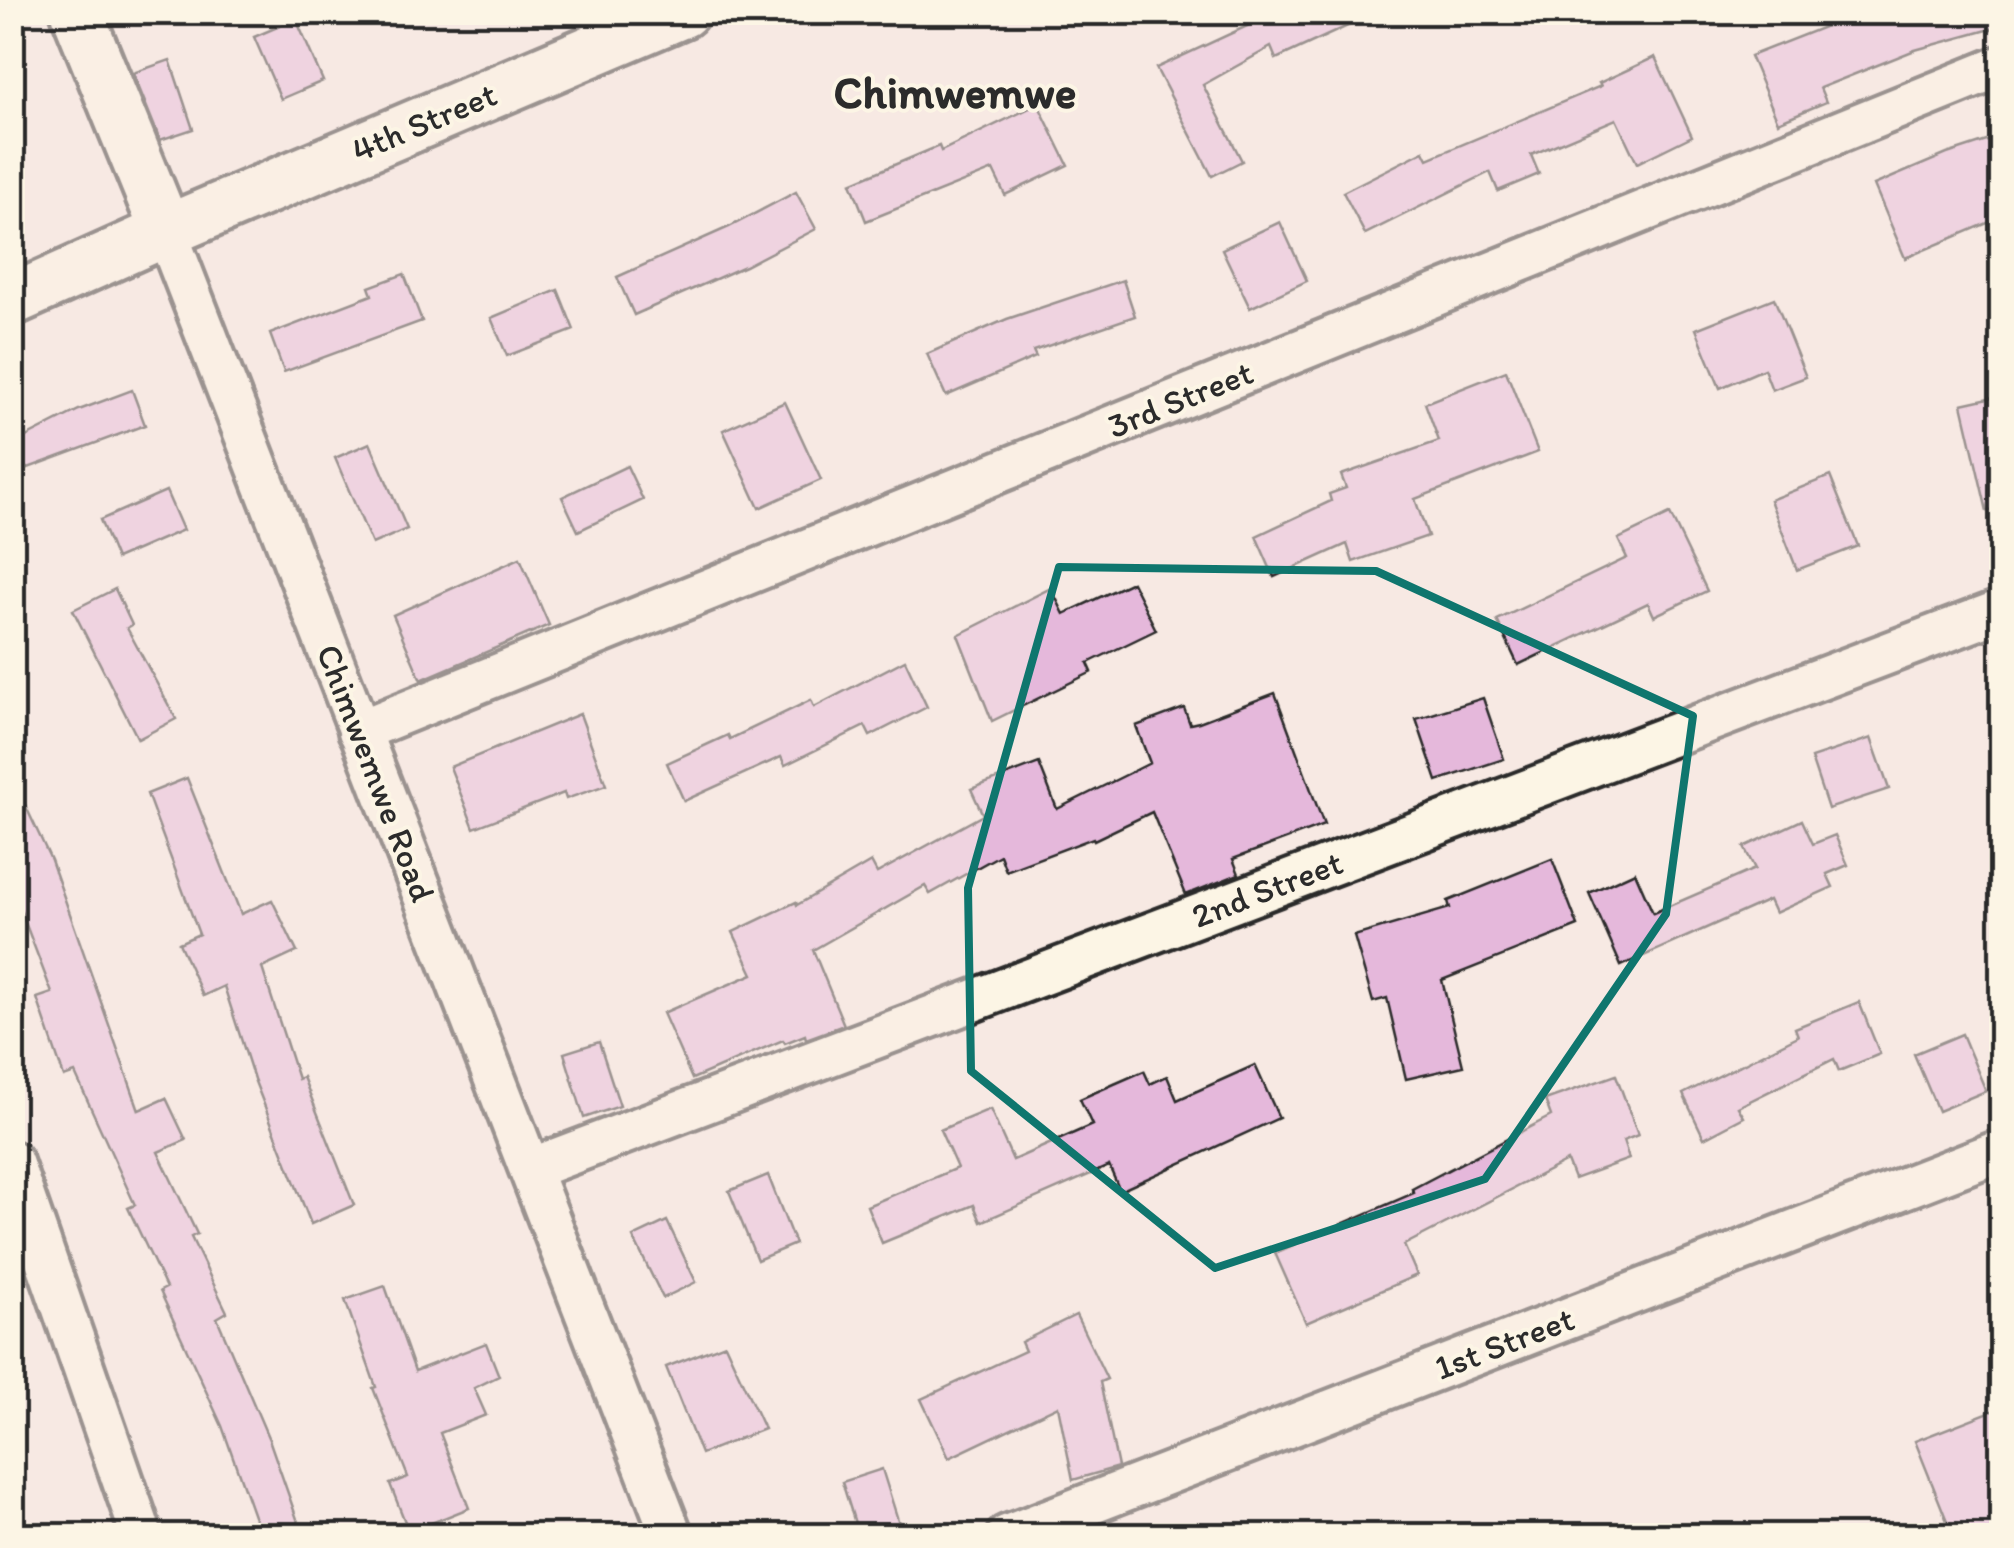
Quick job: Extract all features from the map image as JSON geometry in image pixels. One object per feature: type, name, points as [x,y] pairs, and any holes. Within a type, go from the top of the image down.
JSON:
[{"type":"street","name":"Chimwemwe Road","points":[[77,12],[166,230],[672,1536]]},
{"type":"street","name":"4th Street","points":[[12,300],[166,230],[682,12]]},
{"type":"street","name":"3rd Street","points":[[359,732],[2002,66]]},
{"type":"street","name":"2nd Street","points":[[532,1168],[2002,610]]},
{"type":"street","name":"1st Street","points":[[1007,1536],[2002,1150]]},
{"type":"street","points":[[12,1162],[142,1536]]},
{"type":"highlighted area","points":[[1059,567],[1376,571],[1693,716],[1666,914],[1485,1179],[1215,1268],[971,1071],[968,888]]},
{"type":"building","points":[[1255,12],[1378,12],[1276,59],[1271,47],[1203,85],[1242,161],[1212,176],[1156,68],[1258,21]]},
{"type":"building","points":[[1862,12],[2002,12],[2002,26],[1915,50],[1820,88],[1826,102],[1778,122],[1750,56]]},
{"type":"building","points":[[296,19],[323,81],[281,99],[254,37]]},
{"type":"building","points":[[1655,57],[1692,136],[1637,163],[1616,119],[1531,155],[1539,174],[1498,191],[1490,172],[1365,234],[1343,192],[1424,151],[1428,159],[1601,86],[1599,83]]},
{"type":"building","points":[[170,60],[193,129],[160,140],[133,73]]},
{"type":"building","points":[[1038,104],[1068,165],[1005,195],[993,170],[866,221],[851,183],[939,146],[941,151]]},
{"type":"building","points":[[2002,136],[2002,217],[1905,258],[1874,185]]},
{"type":"building","points":[[796,192],[816,229],[745,266],[634,315],[617,277]]},
{"type":"building","points":[[1280,222],[1307,281],[1250,308],[1222,249]]},
{"type":"building","points":[[404,274],[422,321],[284,372],[270,334],[372,295],[369,287]]},
{"type":"building","points":[[1123,280],[1135,316],[1033,351],[1036,357],[946,396],[927,354],[1007,319]]},
{"type":"building","points":[[558,290],[574,330],[507,356],[491,318]]},
{"type":"building","points":[[1774,298],[1806,377],[1772,390],[1764,369],[1720,388],[1696,329]]},
{"type":"building","points":[[1506,371],[1538,452],[1415,499],[1428,536],[1353,562],[1347,544],[1274,577],[1256,536],[1331,501],[1329,494],[1346,488],[1341,475],[1439,441],[1425,403]]},
{"type":"building","points":[[132,390],[145,425],[12,474],[12,444],[79,410]]},
{"type":"building","points":[[2002,395],[2002,509],[1987,511],[1962,404]]},
{"type":"building","points":[[785,402],[821,480],[759,508],[723,430]]},
{"type":"building","points":[[370,443],[407,529],[372,544],[335,458]]},
{"type":"building","points":[[627,466],[643,500],[578,531],[562,497]]},
{"type":"building","points":[[1830,476],[1858,546],[1797,570],[1770,500]]},
{"type":"building","points":[[166,491],[183,530],[116,559],[100,520]]},
{"type":"building","points":[[1670,514],[1707,591],[1654,616],[1648,603],[1518,665],[1497,620],[1627,558],[1618,539]]},
{"type":"building","points":[[520,558],[549,625],[421,680],[393,615]]},
{"type":"building","points":[[1132,582],[1156,630],[1088,663],[1092,672],[992,721],[958,635],[1051,588],[1064,614]]},
{"type":"building","points":[[115,589],[132,625],[127,628],[176,719],[138,739],[73,610]]},
{"type":"building","points":[[905,660],[927,707],[870,736],[865,726],[785,765],[781,757],[684,801],[667,763],[728,735],[730,739],[811,700],[814,707]]},
{"type":"building","points":[[1275,693],[1324,825],[1233,859],[1239,874],[1186,895],[1152,812],[1094,840],[1006,871],[1000,855],[930,894],[925,886],[813,950],[844,1025],[806,1039],[805,1035],[785,1043],[783,1040],[692,1079],[663,1013],[753,974],[733,932],[796,902],[797,905],[871,862],[877,873],[983,815],[971,789],[1039,763],[1057,809],[1150,763],[1136,726],[1184,708],[1190,724],[1199,722]]},
{"type":"building","points":[[1483,698],[1504,759],[1437,781],[1416,719]]},
{"type":"building","points":[[580,714],[606,785],[566,799],[564,793],[474,828],[450,767]]},
{"type":"building","points":[[1871,738],[1889,789],[1828,809],[1811,758]]},
{"type":"building","points":[[12,777],[51,860],[139,1110],[166,1098],[186,1140],[158,1152],[197,1234],[191,1237],[227,1312],[217,1318],[270,1442],[303,1536],[261,1536],[222,1426],[160,1291],[166,1288],[128,1208],[135,1205],[75,1073],[64,1077],[37,998],[52,993],[12,888]]},
{"type":"building","points":[[187,778],[241,914],[272,900],[297,952],[262,968],[298,1079],[303,1077],[354,1205],[311,1224],[254,1079],[224,986],[203,996],[179,943],[199,934],[147,794]]},
{"type":"building","points":[[1802,820],[1813,844],[1835,835],[1848,865],[1827,874],[1833,887],[1775,913],[1769,900],[1621,966],[1589,893],[1635,872],[1653,913],[1755,869],[1744,847]]},
{"type":"building","points":[[1552,859],[1578,926],[1442,980],[1463,1066],[1406,1079],[1387,998],[1373,1002],[1354,936],[1450,908],[1448,901]]},
{"type":"building","points":[[1859,1002],[1880,1054],[1839,1071],[1834,1059],[1738,1107],[1744,1117],[1704,1138],[1683,1094],[1798,1036],[1795,1028]]},
{"type":"building","points":[[1962,1034],[1986,1091],[1938,1111],[1914,1054]]},
{"type":"building","points":[[599,1042],[620,1106],[584,1118],[564,1053]]},
{"type":"building","points":[[1255,1065],[1279,1118],[1120,1191],[1109,1166],[981,1222],[974,1205],[882,1243],[867,1206],[957,1168],[940,1130],[990,1109],[1013,1160],[1092,1125],[1080,1099],[1144,1071],[1150,1084],[1167,1076],[1177,1100]]},
{"type":"building","points":[[1616,1075],[1638,1135],[1623,1141],[1629,1159],[1574,1179],[1567,1161],[1404,1245],[1417,1275],[1306,1323],[1275,1253],[1414,1193],[1412,1189],[1551,1116],[1545,1100]]},
{"type":"building","points":[[768,1175],[795,1244],[757,1260],[729,1191]]},
{"type":"building","points":[[667,1221],[696,1282],[663,1298],[633,1237]]},
{"type":"building","points":[[385,1286],[415,1371],[486,1343],[499,1376],[474,1388],[486,1415],[440,1433],[469,1508],[409,1532],[390,1484],[408,1477],[373,1388],[376,1387],[345,1300]]},
{"type":"building","points":[[1076,1315],[1107,1379],[1100,1382],[1118,1467],[1073,1480],[1058,1406],[949,1458],[921,1399],[1025,1351],[1021,1342]]},
{"type":"building","points":[[725,1344],[764,1429],[701,1454],[666,1367]]},
{"type":"building","points":[[2002,1407],[2002,1475],[1988,1480],[2002,1513],[2002,1536],[1953,1536],[1915,1441]]},
{"type":"building","points":[[882,1469],[903,1536],[859,1536],[842,1482]]},
{"type":"district","name":"Chimwemwe","points":[[955,92]]}]
